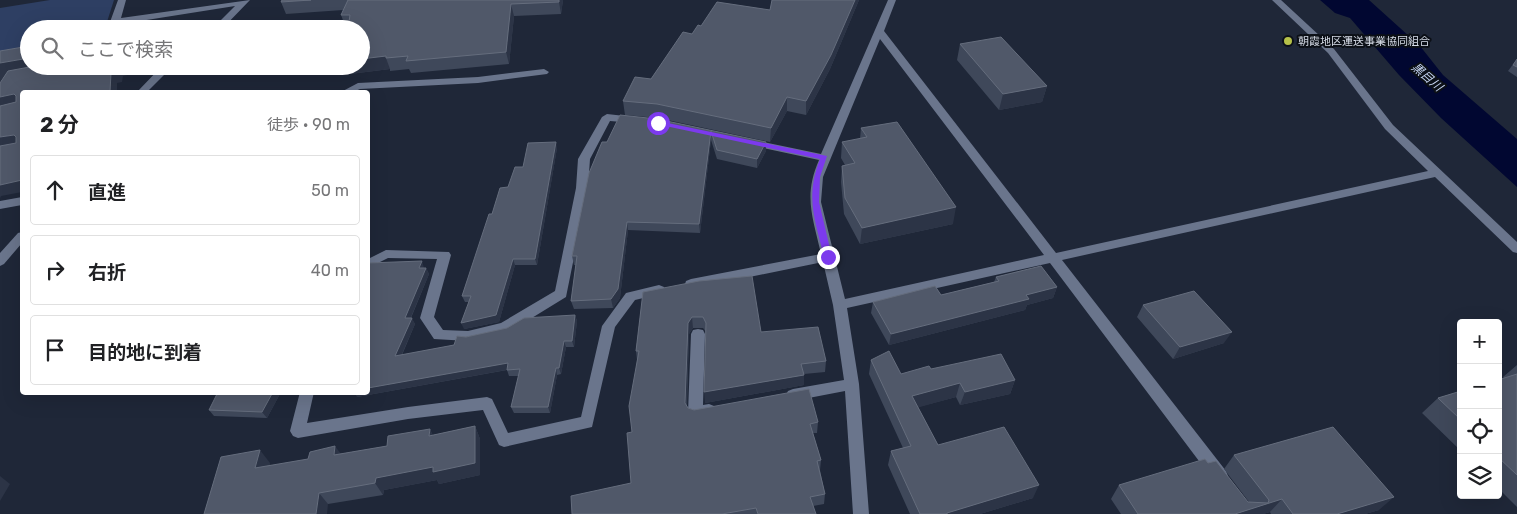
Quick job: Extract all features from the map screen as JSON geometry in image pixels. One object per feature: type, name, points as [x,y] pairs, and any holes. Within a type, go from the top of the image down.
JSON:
[{"type":"street","points":[[116,20],[122,0]]},
{"type":"street","points":[[861,514],[852,384],[840,305],[815,202],[817,177],[824,158],[892,0]]},
{"type":"street","points":[[1276,0],[1331,51],[1389,127],[1517,249]]},
{"type":"street","points":[[127,20],[245,1]]},
{"type":"street","points":[[225,20],[245,1]]},
{"type":"street","points":[[879,31],[1054,257],[1225,483]]},
{"type":"street","points":[[350,90],[358,86],[478,80],[544,72]]},
{"type":"street","points":[[144,90],[159,75]]},
{"type":"street","points":[[370,263],[386,254],[445,255],[427,318],[439,335],[468,336],[504,328],[560,294],[582,188],[584,159],[606,118],[649,122]]},
{"type":"street","points":[[736,139],[824,158]]},
{"type":"street","points":[[840,305],[1436,173]]},
{"type":"street","points":[[0,205],[20,202]]},
{"type":"street","points":[[0,261],[20,238]]},
{"type":"street","points":[[306,395],[298,431],[408,413],[487,403],[504,440],[587,422],[609,326],[631,296],[828,257]]},
{"type":"street","points":[[698,334],[695,413],[725,408]]},
{"type":"street","points":[[784,397],[852,384]]},
{"type":"shaded area","points":[[50,0],[114,0],[108,20],[20,20],[20,58],[0,61],[0,8]]},
{"type":"water","name":"黒目川","points":[[1320,0],[1369,0],[1420,46],[1443,75],[1517,139],[1517,187],[1441,118],[1399,75],[1350,18],[1335,13]]},
{"type":"building","points":[[282,0],[311,0],[281,2]]},
{"type":"building","points":[[348,0],[559,0],[559,2],[511,4],[506,52],[406,61],[408,56],[370,58],[370,20],[349,20],[350,15],[341,15]]},
{"type":"building","points":[[772,0],[855,0],[831,55],[806,101],[787,97],[771,128],[657,104],[623,101],[635,77],[651,79],[683,32],[692,34],[698,25],[701,26],[717,2],[770,10]]},
{"type":"building","points":[[1001,37],[1047,86],[1003,94],[960,44]]},
{"type":"building","points":[[20,48],[20,60],[0,63],[0,51]]},
{"type":"building","points":[[1517,59],[1517,67],[1513,65]]},
{"type":"building","points":[[20,69],[20,75],[111,75],[110,90],[20,90],[20,180],[0,185],[0,146],[16,143],[14,135],[0,137],[0,106],[16,102],[14,94],[0,97],[0,83],[8,71]]},
{"type":"building","points":[[620,115],[657,119],[766,142],[757,159],[717,150],[711,131],[699,224],[627,222],[618,289],[611,299],[571,301],[577,256],[572,256],[589,173],[602,142],[607,142]]},
{"type":"building","points":[[897,122],[956,207],[862,228],[845,198],[842,166],[855,163],[842,142],[867,137],[861,128]]},
{"type":"building","points":[[556,142],[535,259],[513,259],[496,315],[461,323],[471,296],[462,296],[489,214],[492,214],[500,188],[508,187],[515,167],[523,167],[528,143]]},
{"type":"building","points":[[422,261],[419,268],[426,268],[405,318],[412,318],[395,356],[454,345],[457,336],[466,337],[507,328],[524,318],[575,315],[572,341],[564,341],[559,368],[556,368],[548,407],[511,407],[520,369],[507,370],[508,363],[370,388],[370,263]]},
{"type":"building","points":[[1041,266],[1057,287],[1026,295],[1029,299],[891,334],[873,302],[935,286],[941,295],[999,281],[996,277]]},
{"type":"building","points":[[752,276],[761,332],[818,327],[826,361],[801,364],[804,375],[704,392],[706,323],[703,317],[692,317],[688,323],[685,403],[688,408],[694,410],[809,389],[818,422],[810,424],[821,460],[817,461],[825,494],[810,497],[816,514],[758,514],[756,508],[722,514],[572,514],[571,496],[631,483],[627,433],[632,432],[629,406],[639,351],[636,351],[643,292],[699,281]]},
{"type":"building","points":[[1194,291],[1232,332],[1180,347],[1143,305]]},
{"type":"building","points":[[889,351],[901,374],[929,366],[931,369],[1001,354],[1015,380],[965,392],[960,383],[912,396],[938,445],[1004,427],[1039,485],[947,514],[920,514],[891,451],[911,446],[871,360]]},
{"type":"building","points":[[1517,374],[1517,475],[1502,461],[1502,379]]},
{"type":"building","points":[[1457,392],[1457,416],[1438,398]]},
{"type":"building","points":[[216,395],[271,395],[262,412],[209,410]]},
{"type":"building","points":[[475,426],[475,463],[433,472],[433,467],[376,478],[375,483],[319,493],[316,514],[204,514],[221,457],[260,450],[255,468],[308,459],[310,452],[335,446],[334,455],[387,446],[388,436],[430,429],[429,436]]},
{"type":"building","points":[[1333,427],[1394,497],[1337,514],[1293,514],[1282,499],[1235,514],[1138,514],[1119,485],[1205,459],[1208,463],[1216,461],[1248,502],[1268,503],[1269,500],[1234,455]]},
{"type":"place","name":"朝霞地区運送事業協同組合","points":[[1288,41]]},
{"type":"route","points":[[658,123],[824,158],[817,177],[815,202],[828,257]]}]
